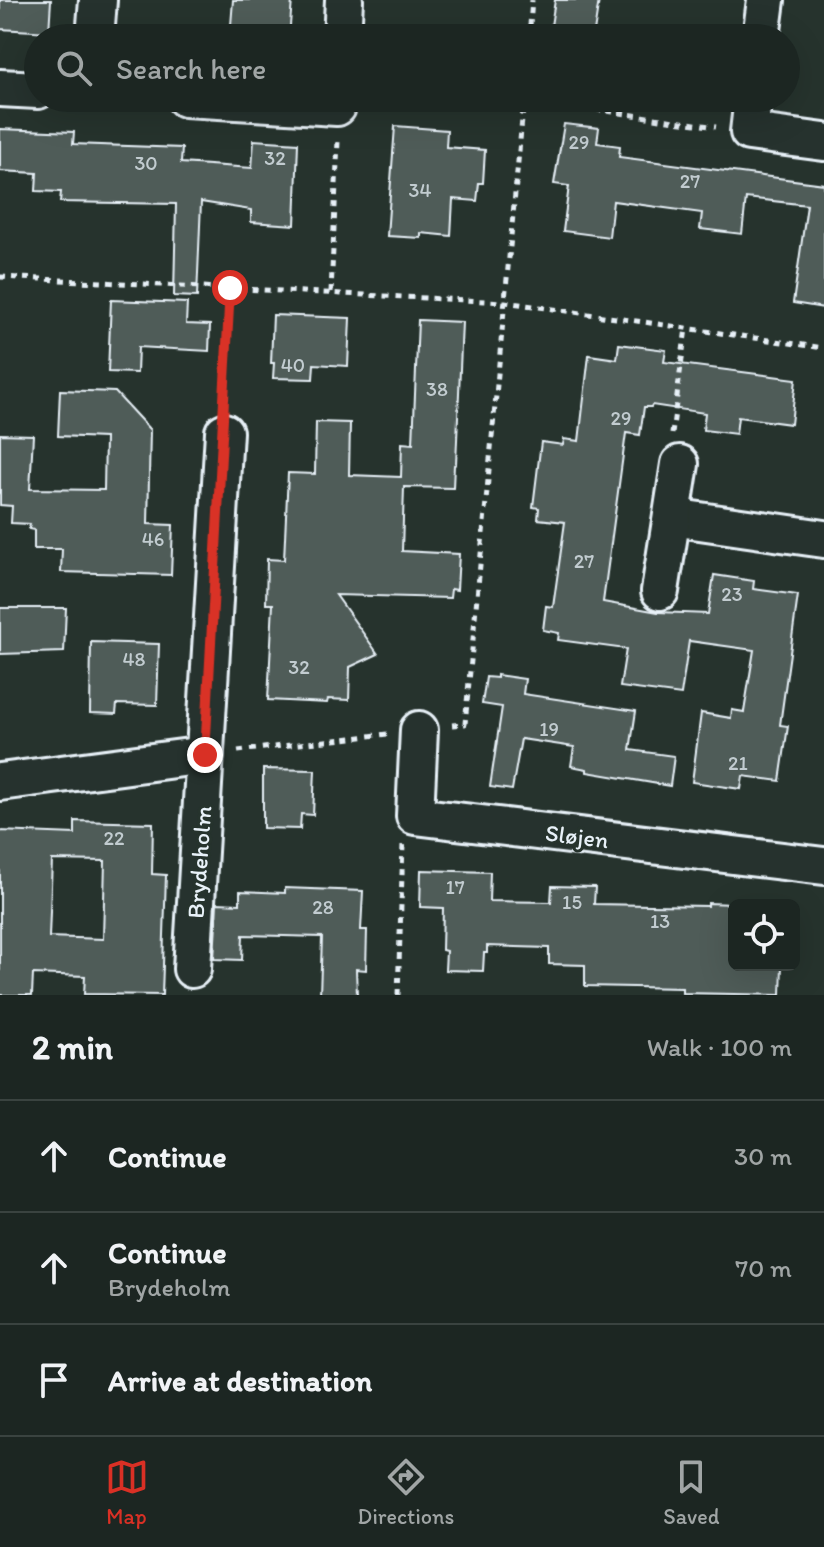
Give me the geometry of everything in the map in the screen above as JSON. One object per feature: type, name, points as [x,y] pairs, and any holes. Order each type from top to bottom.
[{"type":"street","points":[[96,24],[98,0]]},
{"type":"street","points":[[343,24],[344,0]]},
{"type":"street","points":[[763,24],[766,0]]},
{"type":"street","points":[[0,88],[24,89]]},
{"type":"street","points":[[751,115],[824,142]]},
{"type":"street","name":"Brydeholm","points":[[192,969],[224,432]]},
{"type":"street","points":[[660,591],[680,464]]},
{"type":"street","points":[[672,517],[824,539]]},
{"type":"street","points":[[415,816],[419,730]]},
{"type":"street","points":[[0,782],[205,755]]},
{"type":"street","name":"Sløjen","points":[[415,816],[824,866]]},
{"type":"path","points":[[530,24],[532,0]]},
{"type":"path","points":[[331,292],[339,163],[338,112]]},
{"type":"path","points":[[205,755],[465,724],[523,112]]},
{"type":"path","points":[[708,112],[751,115]]},
{"type":"path","points":[[0,277],[505,302],[824,348]]},
{"type":"path","points":[[224,432],[230,288]]},
{"type":"path","points":[[680,464],[669,454],[686,328]]},
{"type":"path","points":[[398,995],[403,827],[415,816]]},
{"type":"building","points":[[0,0],[51,0],[50,24],[24,24],[24,30],[0,29]]},
{"type":"building","points":[[233,0],[292,0],[290,24],[231,24]]},
{"type":"building","points":[[555,0],[599,0],[595,24],[551,24]]},
{"type":"building","points":[[564,124],[599,128],[597,143],[620,146],[619,157],[824,184],[824,308],[793,303],[807,205],[746,198],[742,234],[700,229],[702,213],[613,201],[609,237],[563,231],[569,186],[554,184]]},
{"type":"building","points":[[395,126],[447,130],[446,147],[485,150],[483,183],[479,183],[477,201],[453,199],[451,236],[421,233],[421,238],[387,236]]},
{"type":"building","points":[[0,129],[74,132],[73,144],[182,148],[181,163],[252,168],[254,140],[298,143],[295,225],[251,222],[251,210],[201,202],[197,297],[174,296],[176,204],[60,202],[61,192],[36,191],[37,173],[0,171]]},
{"type":"building","points":[[111,300],[187,303],[186,324],[210,325],[209,351],[138,347],[137,373],[108,372]]},
{"type":"building","points":[[273,315],[350,318],[348,366],[314,364],[313,379],[273,378]]},
{"type":"building","points":[[418,320],[462,322],[456,464],[453,488],[404,487],[402,551],[459,554],[457,590],[451,589],[450,598],[336,595],[378,654],[350,667],[349,700],[328,699],[327,703],[268,700],[273,604],[266,604],[267,559],[284,560],[288,473],[315,474],[316,422],[350,423],[349,475],[401,477],[402,443],[413,444]]},
{"type":"building","points":[[619,344],[666,350],[664,362],[796,379],[791,424],[738,417],[736,434],[703,430],[705,413],[652,405],[644,407],[640,435],[626,433],[603,602],[658,612],[708,614],[714,575],[754,581],[753,589],[798,595],[780,725],[788,726],[780,781],[743,776],[741,789],[692,782],[701,713],[731,718],[732,710],[744,712],[754,650],[689,641],[681,695],[620,687],[626,649],[558,640],[559,633],[543,630],[546,606],[553,607],[565,522],[538,519],[539,508],[533,507],[541,442],[563,445],[564,439],[579,441],[589,355],[617,359]]},
{"type":"building","points":[[60,390],[115,392],[150,430],[148,524],[173,525],[171,575],[61,572],[62,549],[34,549],[34,530],[29,529],[30,524],[11,523],[12,506],[0,505],[0,434],[33,435],[30,489],[104,490],[105,438],[58,436]]},
{"type":"building","points":[[0,608],[66,608],[64,652],[0,654]]},
{"type":"building","points":[[91,642],[159,644],[157,705],[117,704],[116,714],[90,713]]},
{"type":"building","points":[[497,675],[525,679],[523,694],[636,711],[630,750],[674,756],[670,786],[587,772],[587,769],[571,766],[574,747],[521,739],[512,790],[490,787],[502,707],[482,704],[486,677],[497,678]]},
{"type":"building","points":[[263,769],[315,770],[313,815],[301,814],[300,829],[263,828]]},
{"type":"building","points":[[75,821],[153,823],[152,874],[166,875],[162,995],[84,994],[85,976],[33,974],[32,995],[0,995],[0,831],[75,834]],"holes":[[[52,860],[105,861],[103,939],[49,937]]]},
{"type":"building","points":[[421,870],[490,872],[489,901],[551,902],[552,886],[595,887],[594,904],[728,904],[728,971],[782,971],[781,995],[682,993],[682,988],[585,986],[585,965],[549,964],[549,948],[487,946],[483,971],[445,970],[443,908],[420,907]]},
{"type":"building","points":[[285,888],[363,891],[361,930],[367,930],[366,970],[356,969],[357,995],[320,995],[322,937],[243,935],[242,960],[214,959],[217,903],[240,904],[240,891],[285,893]]},
{"type":"route","points":[[205,755],[230,288]]}]
